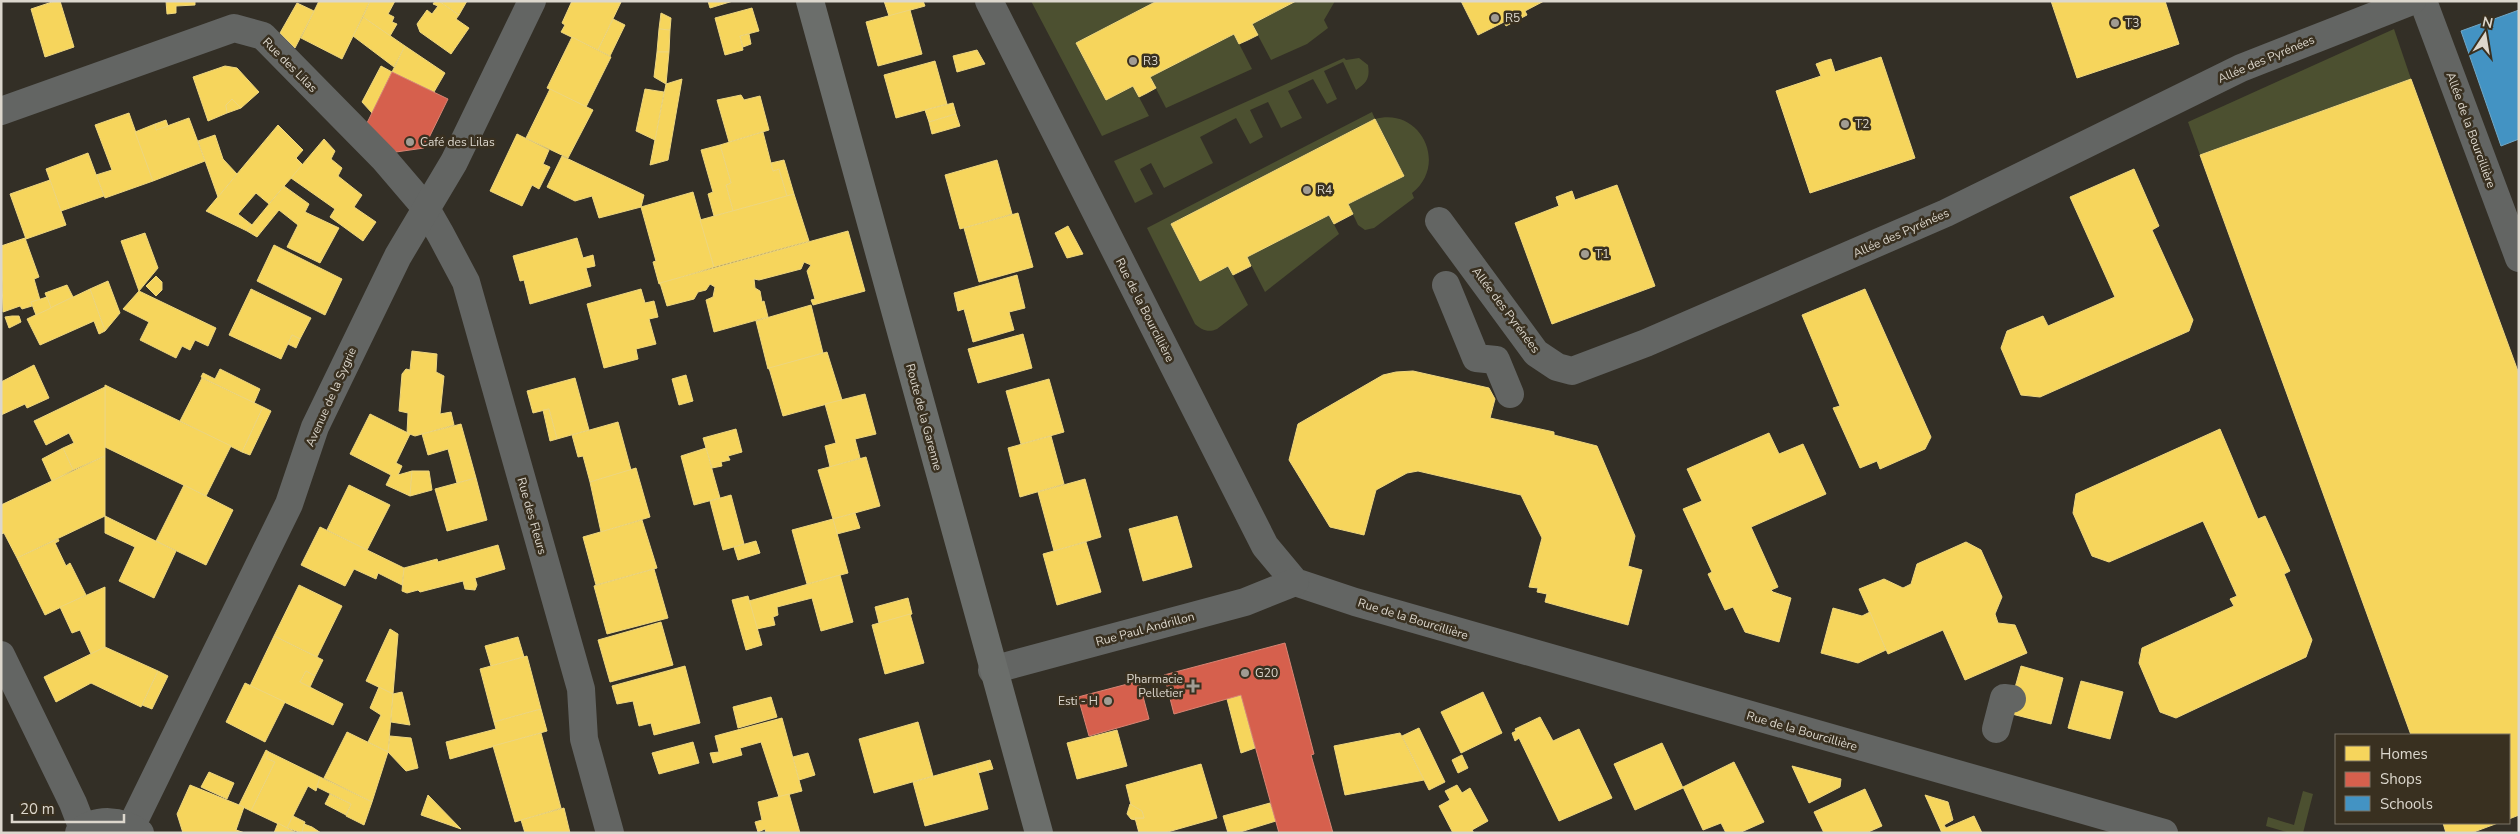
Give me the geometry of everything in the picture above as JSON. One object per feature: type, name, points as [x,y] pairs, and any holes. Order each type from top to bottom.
[{"type":"main road","name":"Route de la Garenne","points":[[810,1],[992,670],[1039,833]]},
{"type":"street","name":"Avenue de la Sygrie","points":[[136,830],[289,504],[315,427],[398,256],[454,162],[532,1]]},
{"type":"street","name":"Rue de la Bourcillière","points":[[989,1],[1265,546],[1295,582],[1450,630],[2150,831]]},
{"type":"street","name":"Allée des Pyrénées","points":[[1439,220],[1536,353],[1557,367],[1572,371],[1646,343],[1929,221],[2241,68],[2412,1]]},
{"type":"street","name":"Allée de la Bourcillière","points":[[2423,1],[2519,258]]},
{"type":"street","name":"Rue des Lilas","points":[[1,112],[234,28],[263,36],[384,159],[426,208]]},
{"type":"street","name":"Rue des Fleurs","points":[[426,208],[466,282],[581,689],[584,739],[610,833]]},
{"type":"street","points":[[1446,285],[1476,358],[1496,360],[1510,394]]},
{"type":"street","name":"Rue Paul Andrillon","points":[[992,670],[1245,602],[1295,582]]},
{"type":"street","points":[[1,655],[73,803],[81,831],[107,821],[136,830]]},
{"type":"street","points":[[1996,729],[2004,698],[2012,699]]},
{"type":"green space","points":[[1031,1],[1157,1],[1076,44],[1106,100],[1133,86],[1149,116],[1102,136]]},
{"type":"green space","points":[[1296,1],[1335,1],[1324,20],[1328,28],[1307,44],[1271,60],[1252,24]]},
{"type":"green space","points":[[2394,29],[2411,79],[2200,155],[2188,122]]},
{"type":"green space","points":[[1234,34],[1252,69],[1166,108],[1150,77]]},
{"type":"green space","points":[[1344,58],[1346,60],[1359,58],[1368,65],[1368,77],[1356,90],[1343,62],[1324,71],[1337,99],[1327,104],[1313,79],[1288,91],[1302,118],[1281,128],[1268,102],[1250,110],[1263,137],[1250,144],[1236,118],[1200,137],[1213,163],[1164,188],[1151,163],[1140,169],[1153,194],[1135,203],[1114,161]]},
{"type":"green space","points":[[1372,112],[1375,119],[1171,224],[1200,281],[1228,266],[1248,305],[1217,329],[1205,330],[1195,324],[1147,228]]},
{"type":"green space","points":[[1391,117],[1405,121],[1416,129],[1424,140],[1428,153],[1428,167],[1423,181],[1412,193],[1414,198],[1374,228],[1365,230],[1358,225],[1348,204],[1404,175],[1375,119]]},
{"type":"green space","points":[[1329,215],[1339,234],[1265,292],[1247,257]]},
{"type":"green space","points":[[2303,791],[2313,794],[2303,833],[2290,833],[2266,826],[2268,817],[2294,825]]},
{"type":"building: Homes","points":[[60,1],[74,47],[45,57],[31,9]]},
{"type":"building: Homes","points":[[166,1],[195,1],[195,5],[176,6],[176,13],[167,14]]},
{"type":"building: Homes","points":[[319,1],[370,1],[342,59],[301,38]]},
{"type":"building: Homes","points":[[370,1],[395,1],[388,14],[394,17],[392,22],[397,24],[390,36],[363,17]]},
{"type":"building: Homes","points":[[435,1],[439,1],[459,15],[456,19],[469,28],[451,54],[420,32],[417,24],[427,10],[432,14],[438,6],[433,4]]},
{"type":"building: Homes","points":[[439,1],[467,1],[459,15]]},
{"type":"building: Homes","points":[[572,1],[621,2],[598,50],[561,32],[565,25],[562,23]]},
{"type":"building: Homes","points":[[708,1],[733,1],[710,8]]},
{"type":"building: Homes","points":[[884,1],[923,1],[925,6],[889,16]]},
{"type":"building: Homes","name":"R3","points":[[1157,1],[1296,1],[1252,24],[1258,35],[1239,44],[1234,34],[1150,77],[1156,88],[1147,93],[1139,97],[1133,86],[1106,100],[1076,43]]},
{"type":"building: Homes","name":"R5","points":[[1461,1],[1544,1],[1525,11],[1527,15],[1506,26],[1504,22],[1478,35]]},
{"type":"building: Homes","name":"T3","points":[[2051,1],[2165,1],[2179,44],[2077,78]]},
{"type":"building: Homes","points":[[297,3],[314,11],[295,48],[280,33]]},
{"type":"building: Homes","points":[[752,8],[759,31],[740,36],[743,50],[725,55],[715,18]]},
{"type":"building: Homes","points":[[910,10],[922,54],[878,66],[866,22]]},
{"type":"building: Homes","points":[[661,13],[671,18],[670,30],[659,29]]},
{"type":"building: Homes","points":[[363,17],[405,46],[394,67],[353,36]]},
{"type":"building: Homes","points":[[613,19],[625,25],[610,56],[598,50]]},
{"type":"building: Homes","points":[[659,29],[670,30],[669,52],[657,52]]},
{"type":"building: Homes","points":[[749,34],[751,44],[743,47],[740,36]]},
{"type":"building: Homes","points":[[572,37],[611,57],[586,107],[547,88]]},
{"type":"building: Homes","points":[[405,46],[445,73],[434,92],[392,72]]},
{"type":"building: Homes","points":[[977,50],[985,64],[957,72],[953,56]]},
{"type":"building: Homes","points":[[657,52],[669,52],[666,84],[654,77]]},
{"type":"building: Homes","name":"T2","points":[[1881,57],[1915,158],[1810,193],[1776,91],[1821,76],[1816,64],[1824,61],[1831,59],[1835,72]]},
{"type":"building: Homes","points":[[935,61],[947,104],[896,118],[884,75]]},
{"type":"building: Homes","points":[[225,66],[237,68],[259,92],[241,108],[232,99],[226,105],[227,113],[208,121],[193,77]]},
{"type":"building: Homes","points":[[381,66],[392,72],[372,113],[362,102]]},
{"type":"building: Homes","points":[[682,79],[668,160],[650,165],[666,84]]},
{"type":"building: Homes","points":[[2411,79],[2519,374],[2519,815],[2510,819],[2510,734],[2411,734],[2200,155]]},
{"type":"building: Homes","points":[[550,89],[593,110],[568,158],[526,138]]},
{"type":"building: Homes","points":[[645,89],[664,92],[655,140],[636,131]]},
{"type":"building: Homes","points":[[741,95],[744,100],[760,96],[769,130],[729,142],[717,100]]},
{"type":"building: Homes","points":[[232,99],[241,108],[227,113],[226,105]]},
{"type":"building: Homes","points":[[953,103],[956,114],[929,122],[925,110]]},
{"type":"building: Homes","points":[[129,113],[153,181],[105,198],[96,175],[112,170],[95,125]]},
{"type":"building: Homes","points":[[956,114],[960,126],[932,134],[929,122]]},
{"type":"building: Homes","points":[[189,118],[205,161],[153,181],[135,132],[155,124],[156,130]]},
{"type":"building: Homes","name":"R4","points":[[1375,119],[1404,176],[1348,204],[1353,214],[1334,224],[1329,215],[1247,257],[1251,266],[1233,275],[1228,266],[1200,281],[1171,224]]},
{"type":"building: Homes","points":[[166,120],[168,126],[156,130],[155,124]]},
{"type":"building: Homes","points":[[278,125],[303,150],[296,158],[303,165],[269,204],[256,193],[238,214],[252,225],[247,231],[206,211]]},
{"type":"building: Homes","points":[[763,132],[773,171],[779,169],[787,196],[733,211],[726,185],[731,183],[720,145]]},
{"type":"building: Homes","points":[[517,134],[549,150],[543,164],[550,167],[539,189],[532,185],[522,206],[490,191]]},
{"type":"building: Homes","points":[[215,135],[223,159],[237,174],[218,197],[198,141]]},
{"type":"building: Homes","points":[[324,139],[335,151],[331,159],[342,168],[338,176],[362,195],[354,207],[376,222],[363,241],[330,217],[335,209],[291,178]]},
{"type":"building: Homes","points":[[720,145],[731,183],[726,185],[733,211],[714,216],[708,194],[713,192],[701,150]]},
{"type":"building: Homes","points":[[88,153],[104,196],[61,211],[46,169]]},
{"type":"building: Homes","points":[[562,156],[644,195],[641,207],[599,218],[592,196],[575,201],[547,187]]},
{"type":"building: Homes","points":[[784,160],[794,194],[787,196],[779,169],[773,171],[771,163]]},
{"type":"building: Homes","points":[[997,160],[1012,214],[960,229],[945,175]]},
{"type":"building: Homes","points":[[2134,169],[2159,226],[2152,230],[2193,320],[2189,331],[2040,397],[2021,395],[2001,348],[2007,331],[2043,316],[2048,326],[2115,297],[2070,197]]},
{"type":"building: Homes","points":[[50,180],[66,225],[26,239],[10,194]]},
{"type":"building: Homes","name":"T1","points":[[1617,185],[1655,286],[1552,324],[1515,223],[1559,206],[1556,197],[1572,191],[1575,200]]},
{"type":"building: Homes","points":[[284,186],[309,204],[305,212],[339,228],[320,263],[287,247],[298,225],[279,210],[257,237],[247,231]]},
{"type":"building: Homes","points":[[693,192],[714,267],[659,284],[653,262],[656,261],[641,207]]},
{"type":"building: Homes","points":[[794,194],[809,241],[714,267],[700,220]]},
{"type":"building: Homes","points":[[1018,213],[1033,267],[979,282],[964,228]]},
{"type":"building: Homes","points":[[1068,226],[1083,254],[1067,258],[1055,233]]},
{"type":"building: Homes","points":[[848,231],[865,291],[813,305],[811,300],[815,299],[807,271],[811,265],[804,262],[801,269],[759,280],[754,279],[755,288],[760,291],[768,317],[714,332],[706,300],[713,297],[715,287],[710,284],[706,290],[698,292],[694,299],[667,306],[660,283]]},
{"type":"building: Homes","points":[[145,233],[158,268],[139,291],[121,241]]},
{"type":"building: Homes","points":[[25,238],[39,277],[34,279],[40,300],[31,302],[32,306],[22,309],[20,306],[3,312],[1,246]]},
{"type":"building: Homes","points":[[577,238],[583,258],[593,255],[595,266],[586,268],[591,286],[530,304],[524,280],[520,281],[513,256]]},
{"type":"building: Homes","points":[[274,245],[342,279],[325,315],[257,281]]},
{"type":"building: Homes","points":[[1017,275],[1025,308],[1009,312],[1014,330],[973,342],[964,309],[958,311],[954,293]]},
{"type":"building: Homes","points":[[156,276],[162,282],[162,290],[156,296],[146,286]]},
{"type":"building: Homes","points":[[108,281],[120,313],[105,331],[90,289]]},
{"type":"building: Homes","points":[[67,285],[73,297],[51,308],[45,293]]},
{"type":"building: Homes","points":[[90,289],[105,331],[99,334],[94,321],[40,345],[27,319]]},
{"type":"building: Homes","points":[[251,289],[311,318],[300,339],[292,335],[281,359],[229,335]]},
{"type":"building: Homes","points":[[641,289],[645,303],[654,301],[658,317],[649,319],[656,344],[636,349],[638,359],[604,368],[587,304]]},
{"type":"building: Homes","points":[[1865,289],[1931,437],[1925,449],[1880,469],[1877,461],[1860,468],[1833,408],[1840,406],[1802,315]]},
{"type":"building: Homes","points":[[139,291],[216,328],[208,346],[195,340],[190,350],[182,346],[176,358],[140,340],[149,322],[123,309]]},
{"type":"building: Homes","points":[[47,297],[51,308],[36,315],[31,302]]},
{"type":"building: Homes","points":[[811,305],[823,353],[768,369],[756,321]]},
{"type":"building: Homes","points":[[19,316],[21,322],[9,328],[5,317]]},
{"type":"building: Homes","points":[[1023,334],[1032,368],[978,383],[968,349]]},
{"type":"building: Homes","points":[[292,335],[300,339],[296,348],[288,344]]},
{"type":"building: Homes","points":[[412,351],[437,354],[436,372],[444,376],[440,414],[451,412],[454,425],[415,436],[407,433],[408,413],[399,411],[402,374],[406,369],[410,370]]},
{"type":"building: Homes","points":[[827,352],[842,400],[783,416],[769,368]]},
{"type":"building: Homes","points":[[34,365],[49,398],[27,408],[25,404],[1,415],[1,382]]},
{"type":"building: Homes","points":[[220,369],[260,389],[254,403],[201,377],[203,373],[215,379]]},
{"type":"building: Homes","points":[[1413,371],[1489,388],[1495,399],[1490,418],[1554,432],[1554,435],[1597,446],[1635,536],[1628,566],[1642,570],[1628,625],[1545,602],[1547,594],[1537,592],[1538,588],[1529,587],[1542,538],[1521,495],[1418,471],[1407,473],[1376,490],[1364,535],[1330,527],[1289,460],[1298,424],[1383,375]]},
{"type":"building: Homes","points":[[686,375],[693,401],[679,405],[672,379]]},
{"type":"building: Homes","points":[[202,378],[263,407],[242,452],[180,421]]},
{"type":"building: Homes","points":[[575,378],[589,430],[557,439],[549,409],[533,413],[527,391]]},
{"type":"building: Homes","points":[[1049,379],[1064,432],[1021,444],[1006,391]]},
{"type":"building: Homes","points":[[105,385],[231,446],[206,496],[105,447]]},
{"type":"building: Homes","points":[[105,387],[105,456],[73,470],[63,448],[74,443],[69,433],[46,445],[34,421]]},
{"type":"building: Homes","points":[[865,394],[876,434],[855,439],[860,458],[830,467],[825,446],[836,443],[825,404]]},
{"type":"building: Homes","points":[[263,407],[271,411],[250,455],[242,452]]},
{"type":"building: Homes","points":[[549,409],[557,439],[550,441],[543,410]]},
{"type":"building: Homes","points":[[370,414],[410,434],[396,463],[402,466],[398,475],[412,471],[410,496],[386,485],[391,475],[350,454]]},
{"type":"building: Homes","points":[[618,422],[631,470],[590,482],[583,456],[578,457],[572,435]]},
{"type":"building: Homes","points":[[461,424],[476,478],[457,483],[448,449],[428,455],[422,434]]},
{"type":"building: Homes","points":[[736,429],[742,452],[728,456],[730,460],[721,462],[722,466],[712,468],[703,438]]},
{"type":"building: Homes","points":[[2220,429],[2258,519],[2265,516],[2290,571],[2284,574],[2312,640],[2306,657],[2176,718],[2160,712],[2139,663],[2142,648],[2234,606],[2230,599],[2237,596],[2203,521],[2109,562],[2092,556],[2073,513],[2076,494]]},
{"type":"building: Homes","points":[[1769,433],[1779,454],[1803,444],[1826,494],[1751,527],[1778,587],[1771,590],[1791,598],[1779,642],[1745,632],[1733,607],[1725,610],[1708,574],[1712,572],[1683,509],[1702,501],[1687,469]]},
{"type":"building: Homes","points":[[1051,436],[1064,484],[1020,497],[1008,448]]},
{"type":"building: Homes","points":[[63,448],[73,470],[52,481],[42,459]]},
{"type":"building: Homes","points":[[706,448],[720,498],[694,505],[681,456]]},
{"type":"building: Homes","points":[[105,456],[105,516],[17,558],[4,533],[1,534],[1,505]]},
{"type":"building: Homes","points":[[866,457],[880,506],[833,519],[818,470]]},
{"type":"building: Homes","points":[[636,468],[650,517],[601,532],[590,482]]},
{"type":"building: Homes","points":[[412,471],[429,471],[432,490],[410,496]]},
{"type":"building: Homes","points":[[476,478],[487,520],[447,531],[435,489]]},
{"type":"building: Homes","points":[[1085,479],[1101,537],[1054,551],[1038,492]]},
{"type":"building: Homes","points":[[184,485],[233,510],[206,565],[156,541]]},
{"type":"building: Homes","points":[[349,485],[390,505],[367,550],[327,530]]},
{"type":"building: Homes","points":[[731,495],[744,544],[723,550],[710,501]]},
{"type":"building: Homes","points":[[855,513],[860,528],[837,534],[833,519]]},
{"type":"building: Homes","points":[[105,516],[176,551],[154,598],[119,581],[135,547],[105,533]]},
{"type":"building: Homes","points":[[1177,516],[1192,567],[1143,581],[1129,529]]},
{"type":"building: Homes","points":[[833,519],[848,573],[807,584],[792,530]]},
{"type":"building: Homes","points":[[642,520],[657,568],[596,585],[583,537]]},
{"type":"building: Homes","points":[[320,527],[404,568],[402,585],[378,573],[376,579],[354,569],[345,586],[301,565]]},
{"type":"building: Homes","points":[[58,539],[59,541],[55,543],[66,566],[70,563],[86,595],[45,615],[17,558]]},
{"type":"building: Homes","points":[[756,541],[760,553],[738,560],[734,547]]},
{"type":"building: Homes","points":[[1086,542],[1101,592],[1057,605],[1043,554]]},
{"type":"building: Homes","points":[[1966,542],[1981,550],[2002,597],[1995,614],[1998,623],[2015,625],[2027,653],[1965,680],[1943,630],[1888,654],[1859,589],[1884,579],[1903,588],[1911,584],[1917,564]]},
{"type":"building: Homes","points":[[498,545],[505,569],[475,578],[477,585],[475,590],[465,589],[463,581],[420,592],[418,590],[407,593],[402,591],[404,568],[437,559],[438,562]]},
{"type":"building: Homes","points":[[654,569],[668,618],[607,634],[594,586]]},
{"type":"building: Homes","points":[[840,575],[853,622],[821,631],[812,598],[777,607],[778,615],[773,617],[775,625],[757,629],[749,601]]},
{"type":"building: Homes","points":[[299,585],[342,606],[317,657],[274,636]]},
{"type":"building: Homes","points":[[105,587],[105,647],[91,654],[80,630],[72,633],[60,607]]},
{"type":"building: Homes","points":[[748,596],[762,645],[746,650],[732,600]]},
{"type":"building: Homes","points":[[908,598],[912,614],[879,623],[875,607]]},
{"type":"building: Homes","points":[[1833,608],[1862,616],[1870,612],[1886,650],[1858,663],[1821,653]]},
{"type":"building: Homes","points":[[910,614],[924,663],[885,674],[872,625]]},
{"type":"building: Homes","points":[[661,622],[673,665],[610,682],[598,640]]},
{"type":"building: Homes","points":[[390,629],[398,634],[393,694],[366,681]]},
{"type":"building: Homes","points":[[274,636],[323,660],[315,676],[306,671],[300,682],[343,704],[333,725],[250,686]]},
{"type":"building: Homes","points":[[518,637],[524,657],[491,666],[485,646]]},
{"type":"building: Homes","points":[[105,647],[158,671],[141,707],[91,683],[56,702],[44,677]]},
{"type":"building: Homes","points":[[527,656],[541,709],[494,722],[480,669]]},
{"type":"building: Homes","points":[[685,666],[700,723],[654,735],[651,723],[639,726],[633,701],[617,704],[612,686]]},
{"type":"building: Homes","points":[[2021,666],[2063,678],[2051,724],[2008,713]]},
{"type":"building: Homes","points":[[158,671],[168,676],[152,709],[142,705]]},
{"type":"building: Homes","points":[[306,671],[315,676],[310,687],[300,682]]},
{"type":"building: Homes","points":[[2081,681],[2123,692],[2110,739],[2068,728]]},
{"type":"building: Homes","points":[[245,683],[285,702],[265,742],[226,722]]},
{"type":"building: Homes","points":[[379,687],[393,694],[388,752],[368,742],[381,715],[370,708]]},
{"type":"building: Homes","points":[[402,692],[410,725],[391,722],[393,694]]},
{"type":"building: Homes","points":[[1483,692],[1502,733],[1461,753],[1441,712]]},
{"type":"building: Homes","points":[[1241,695],[1255,748],[1241,753],[1227,699]]},
{"type":"building: Homes","points":[[771,697],[777,717],[738,728],[733,707]]},
{"type":"building: Homes","points":[[541,709],[547,731],[450,759],[446,742],[496,729],[494,722]]},
{"type":"building: Homes","points":[[1540,717],[1553,741],[1579,729],[1612,798],[1559,821],[1519,738],[1515,741],[1512,733],[1516,731],[1515,729]]},
{"type":"building: Homes","points":[[782,718],[802,791],[779,797],[761,742],[740,748],[742,755],[713,763],[710,753],[719,752],[715,736]]},
{"type":"building: Homes","points":[[918,722],[933,776],[874,793],[859,739]]},
{"type":"building: Homes","points":[[1419,728],[1445,782],[1429,790],[1402,736]]},
{"type":"building: Homes","points":[[1117,730],[1127,766],[1077,779],[1067,743]]},
{"type":"building: Homes","points":[[347,732],[388,752],[372,802],[324,778]]},
{"type":"building: Homes","points":[[541,733],[561,808],[515,822],[493,746]]},
{"type":"building: Homes","points":[[1400,733],[1424,780],[1345,795],[1334,746]]},
{"type":"building: Homes","points":[[390,736],[411,738],[418,768],[406,771],[388,752]]},
{"type":"building: Homes","points":[[693,742],[699,763],[659,774],[652,753]]},
{"type":"building: Homes","points":[[1662,743],[1683,788],[1635,810],[1614,764]]},
{"type":"building: Homes","points":[[266,750],[269,752],[266,758],[275,762],[251,811],[239,805]]},
{"type":"building: Homes","points":[[269,752],[320,777],[316,791],[308,786],[287,828],[251,811],[275,762],[266,758]]},
{"type":"building: Homes","points":[[808,753],[815,775],[799,780],[793,757]]},
{"type":"building: Homes","points":[[1462,755],[1468,768],[1458,773],[1452,760]]},
{"type":"building: Homes","points":[[990,760],[993,769],[978,773],[976,764]]},
{"type":"building: Homes","points":[[1734,762],[1764,822],[1739,833],[1726,833],[1721,823],[1703,830],[1683,787]]},
{"type":"building: Homes","points":[[976,764],[988,809],[925,826],[913,782]]},
{"type":"building: Homes","points":[[1201,764],[1217,818],[1164,833],[1139,833],[1135,818],[1144,818],[1142,811],[1131,805],[1126,785]]},
{"type":"building: Homes","points":[[1792,766],[1841,779],[1840,787],[1809,803]]},
{"type":"building: Homes","points":[[209,772],[234,783],[227,799],[201,787]]},
{"type":"building: Homes","points":[[320,777],[372,802],[364,825],[346,816],[351,804],[317,787]]},
{"type":"building: Homes","points":[[190,785],[244,807],[236,830],[245,833],[183,833],[177,814]]},
{"type":"building: Homes","points":[[1457,785],[1462,793],[1470,788],[1488,821],[1472,830],[1474,833],[1453,833],[1439,806],[1450,800],[1445,791]]},
{"type":"building: Homes","points":[[1865,789],[1882,826],[1866,833],[1824,833],[1814,812]]},
{"type":"building: Homes","points":[[330,794],[351,804],[346,815],[325,804]]},
{"type":"building: Homes","points":[[789,794],[800,833],[766,833],[765,829],[758,832],[755,822],[762,820],[758,802]]},
{"type":"building: Homes","points":[[428,795],[461,829],[421,815]]},
{"type":"building: Homes","points":[[1925,795],[1948,802],[1953,820],[1944,825],[1946,828],[1974,816],[1982,833],[1942,833]]},
{"type":"building: Homes","points":[[1270,803],[1276,821],[1237,833],[1228,833],[1223,816]]},
{"type":"building: Homes","points":[[1130,804],[1142,811],[1144,818],[1131,819],[1127,814]]},
{"type":"building: Homes","points":[[564,808],[570,833],[525,833],[521,820]]},
{"type":"building: Homes","points":[[293,816],[305,822],[302,833],[287,828]]},
{"type":"building: Homes","points":[[278,823],[287,828],[297,833],[274,833]]},
{"type":"building: Homes","points":[[304,824],[312,827],[321,833],[302,833]]},
{"type":"building: Homes","points":[[2443,824],[2495,824],[2471,833],[2446,833]]},
{"type":"building: Shops","points":[[392,72],[448,99],[424,148],[396,152],[367,123]]},
{"type":"building: Shops","points":[[1285,643],[1314,754],[1311,755],[1333,833],[1279,833],[1241,695],[1174,714],[1164,675]]},
{"type":"building: Shops","points":[[1139,681],[1149,719],[1089,736],[1078,697]]},
{"type":"building: Schools","points":[[2519,10],[2519,139],[2501,146],[2461,31]]},
{"type":"place","name":"R5","points":[[1495,18]]},
{"type":"place","name":"T3","points":[[2115,23]]},
{"type":"place","name":"R3","points":[[1133,61]]},
{"type":"place","name":"T2","points":[[1845,124]]},
{"type":"place","name":"Café des Lilas","points":[[410,142]]},
{"type":"place","name":"R4","points":[[1307,190]]},
{"type":"place","name":"T1","points":[[1585,254]]},
{"type":"place","name":"G20","points":[[1245,673]]},
{"type":"place","name":"Pharmacie Pelletier","points":[[1193,686]]},
{"type":"place","name":"Esti - H","points":[[1108,701]]}]
